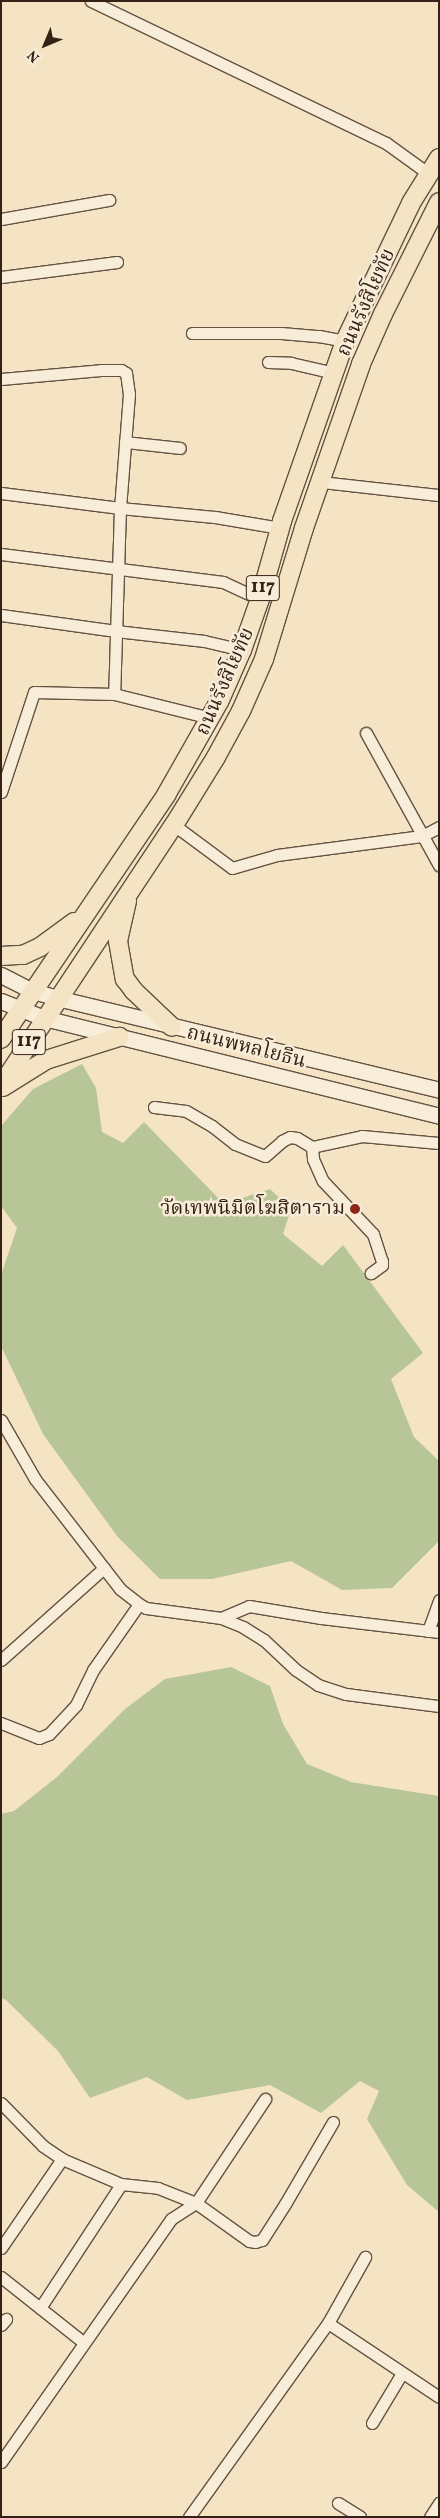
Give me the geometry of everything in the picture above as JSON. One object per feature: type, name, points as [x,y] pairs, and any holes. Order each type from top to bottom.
[{"type":"main road","name":"ถนนรังสิโยทัย","points":[[1,1039],[166,795],[210,718],[242,650],[260,599],[281,525],[345,342],[411,203],[439,158]]},
{"type":"main road","name":"ถนนรังสิโยทัย","points":[[1,1087],[57,998],[174,825],[216,758],[241,711],[264,659],[304,528],[368,348],[382,314],[439,202]]},
{"type":"main road","points":[[281,525],[304,528]]},
{"type":"main road","points":[[128,894],[118,940],[125,980],[134,991],[172,1026]]},
{"type":"main road","points":[[1,956],[23,954],[40,947],[88,910]]},
{"type":"main road","name":"ถนนพหลโยธิน","points":[[1,976],[33,991],[57,998],[439,1090]]},
{"type":"main road","name":"ถนนพหลโยธิน","points":[[1,1000],[21,1010],[44,1018],[439,1116]]},
{"type":"main road","points":[[1,1087],[46,1060],[118,1037]]},
{"type":"street","points":[[91,1],[386,143],[429,174]]},
{"type":"street","points":[[1,219],[109,200]]},
{"type":"street","points":[[1,278],[118,262]]},
{"type":"street","points":[[192,332],[281,333],[319,336],[345,342]]},
{"type":"street","points":[[268,362],[291,364],[334,373]]},
{"type":"street","points":[[1,379],[101,370],[124,371],[126,373],[129,394],[120,508],[114,694]]},
{"type":"street","points":[[125,442],[180,448]]},
{"type":"street","points":[[321,482],[439,494]]},
{"type":"street","points":[[1,493],[281,525]]},
{"type":"street","points":[[1,554],[223,582],[260,599]]},
{"type":"street","points":[[1,615],[116,632],[204,641],[242,650]]},
{"type":"street","points":[[1,792],[34,692],[114,694],[210,718]]},
{"type":"street","points":[[366,733],[439,865]]},
{"type":"street","points":[[174,825],[232,868],[277,855],[422,836],[439,827]]},
{"type":"street","points":[[154,1107],[186,1111],[212,1126],[235,1144],[264,1156],[267,1156],[282,1141],[290,1137],[297,1138],[312,1147],[362,1136],[439,1144]]},
{"type":"street","points":[[312,1147],[313,1159],[323,1181],[373,1234],[382,1261],[379,1268],[371,1274]]},
{"type":"street","points":[[1,1420],[35,1479],[120,1589],[139,1604],[146,1608],[221,1618],[243,1627],[264,1640],[296,1670],[318,1685],[346,1694],[439,1706]]},
{"type":"street","points":[[1,1660],[104,1568]]},
{"type":"street","points":[[221,1618],[249,1606],[321,1618],[434,1631],[439,1600]]},
{"type":"street","points":[[1,1723],[39,1738],[49,1734],[76,1706],[93,1670],[139,1604]]},
{"type":"street","points":[[1,2462],[83,2342],[171,2219],[196,2203],[265,2098]]},
{"type":"street","points":[[1,2104],[43,2146],[62,2159],[121,2184],[158,2188],[196,2203],[249,2241],[262,2240],[333,2122]]},
{"type":"street","points":[[1,2248],[62,2159]]},
{"type":"street","points":[[40,2308],[121,2184]]},
{"type":"street","points":[[189,2517],[328,2323],[365,2256]]},
{"type":"street","points":[[1,2277],[83,2342]]},
{"type":"street","points":[[328,2323],[439,2397]]},
{"type":"street","points":[[372,2423],[402,2373]]},
{"type":"street","points":[[338,2503],[360,2517]]},
{"type":"street","points":[[430,2517],[439,2503]]},
{"type":"green space","points":[[82,1064],[96,1088],[102,1132],[123,1143],[144,1122],[224,1204],[270,1189],[291,1209],[283,1234],[322,1266],[343,1245],[423,1353],[391,1379],[414,1437],[439,1461],[439,1541],[392,1588],[342,1590],[291,1561],[212,1579],[160,1579],[117,1536],[43,1434],[1,1346],[1,1275],[17,1228],[1,1206],[1,1126],[33,1089]]},
{"type":"green space","points":[[231,1667],[270,1686],[283,1724],[307,1764],[351,1782],[439,1796],[439,2212],[407,2185],[367,2119],[379,2091],[360,2081],[321,2113],[270,2085],[187,2100],[147,2077],[90,2098],[58,2051],[6,2000],[1,1998],[1,1814],[14,1811],[57,1777],[125,1709],[165,1679]]},
{"type":"place","name":"วัดเทพนิมิตโฆสิตาราม","points":[[355,1209]]}]
